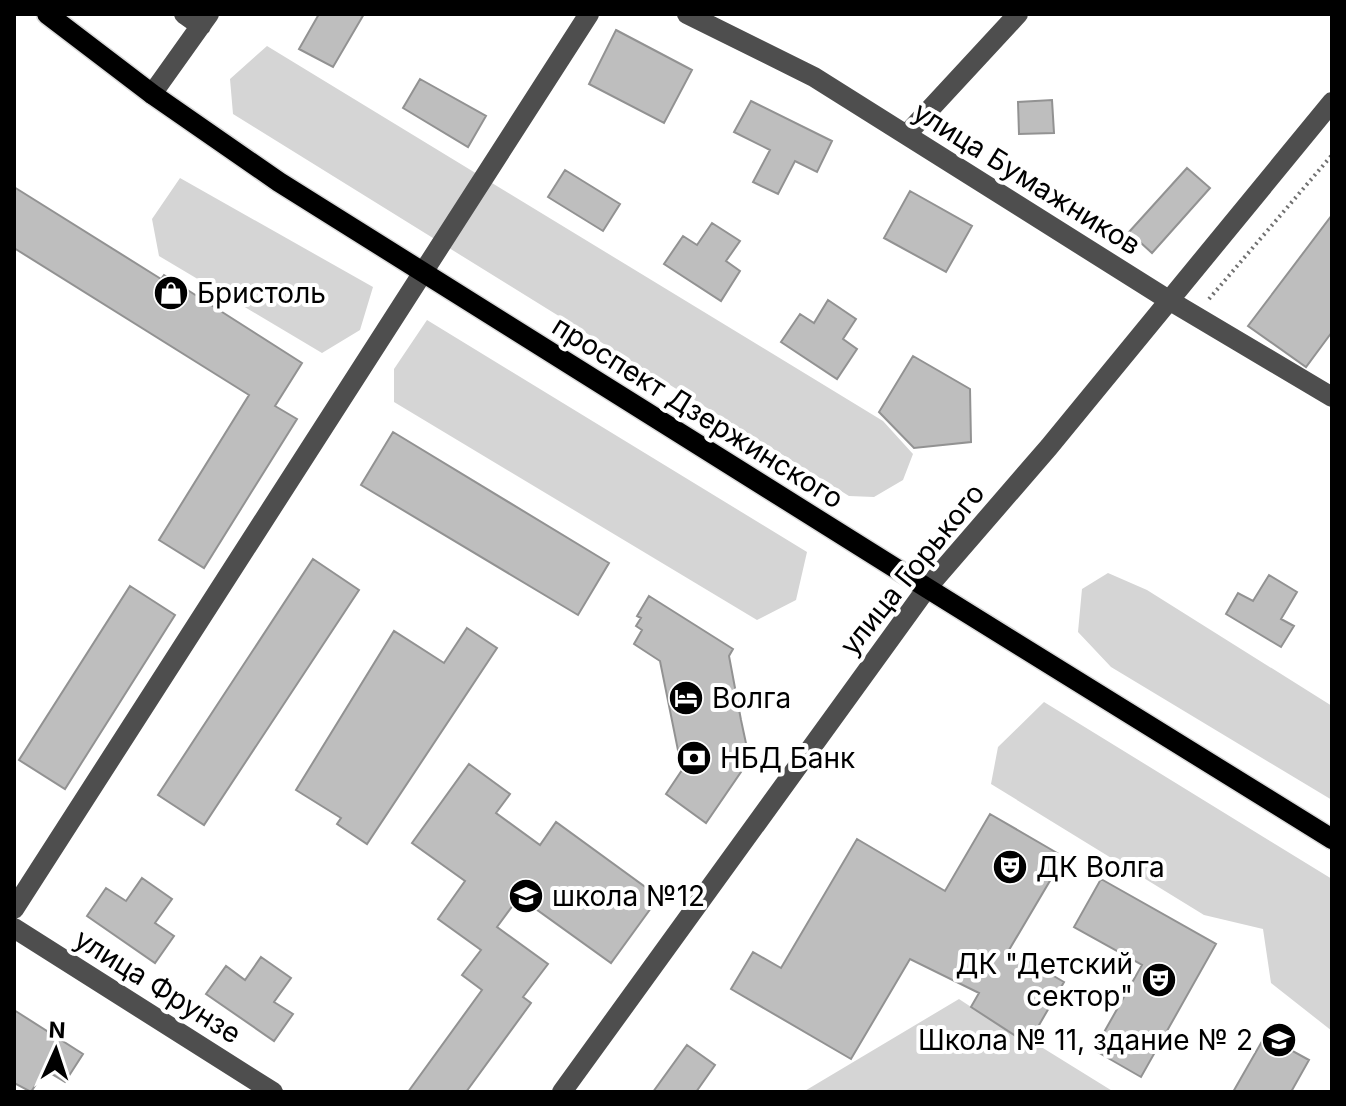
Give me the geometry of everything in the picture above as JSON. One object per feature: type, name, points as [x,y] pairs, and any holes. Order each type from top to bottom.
[{"type":"main road","name":"проспект Дзержинского","points":[[47,14],[152,94],[266,173],[1332,839]]},
{"type":"street","points":[[14,909],[589,14]]},
{"type":"street","name":"улица Бумажников","points":[[687,14],[814,77],[1167,299],[1332,397]]},
{"type":"street","points":[[906,135],[1018,14]]},
{"type":"street","points":[[152,94],[198,18]]},
{"type":"street","name":"улица Горького","points":[[562,1092],[927,588],[1049,447],[1167,299],[1332,102]]},
{"type":"street","name":"улица Фрунзе","points":[[14,928],[273,1092]]},
{"type":"path","points":[[1195,316],[1332,155]]},
{"type":"shaded area","points":[[267,46],[883,421],[913,454],[903,480],[874,497],[849,496],[233,114],[230,79]]},
{"type":"shaded area","points":[[180,178],[373,287],[360,330],[322,353],[159,256],[152,219]]},
{"type":"shaded area","points":[[427,320],[807,552],[796,600],[757,620],[394,402],[394,369]]},
{"type":"shaded area","points":[[1108,573],[1147,590],[1332,706],[1332,800],[1111,667],[1078,632],[1082,589]]},
{"type":"shaded area","points":[[1044,702],[1332,879],[1332,1031],[1271,983],[1263,929],[1204,915],[991,784],[998,747]]},
{"type":"shaded area","points":[[959,999],[1027,1044],[1030,1040],[1114,1092],[803,1092]]},
{"type":"building","points":[[319,14],[364,14],[333,67],[299,49]]},
{"type":"building","points":[[616,30],[692,70],[664,123],[589,84]]},
{"type":"building","points":[[420,79],[486,116],[468,147],[403,108]]},
{"type":"building","points":[[1052,100],[1054,133],[1019,134],[1018,102]]},
{"type":"building","points":[[751,101],[832,141],[817,172],[795,161],[778,194],[753,182],[770,150],[734,132]]},
{"type":"building","points":[[1187,168],[1210,188],[1152,253],[1129,232]]},
{"type":"building","points":[[565,170],[620,204],[603,231],[548,197]]},
{"type":"building","points":[[14,187],[161,279],[164,275],[302,363],[275,406],[297,419],[204,568],[159,540],[249,395],[14,248]]},
{"type":"building","points":[[910,191],[972,226],[946,272],[884,238]]},
{"type":"building","points":[[1332,215],[1332,332],[1306,367],[1248,326]]},
{"type":"building","points":[[712,223],[740,241],[726,261],[740,271],[721,301],[664,264],[683,236],[697,245]]},
{"type":"building","points":[[828,300],[856,319],[843,339],[857,349],[837,379],[781,342],[800,314],[814,323]]},
{"type":"building","points":[[913,356],[970,389],[971,442],[914,448],[879,412]]},
{"type":"building","points":[[393,432],[609,563],[578,615],[361,485]]},
{"type":"building","points":[[313,559],[359,590],[204,825],[158,795]]},
{"type":"building","points":[[1269,575],[1297,592],[1281,619],[1294,626],[1281,647],[1226,614],[1238,593],[1253,601]]},
{"type":"building","points":[[130,586],[175,615],[65,789],[19,760]]},
{"type":"building","points":[[649,596],[733,649],[729,656],[741,720],[747,748],[754,753],[706,823],[666,794],[682,770],[660,661],[634,644],[642,630],[636,626],[641,618],[637,616]]},
{"type":"building","points":[[467,628],[497,648],[367,844],[337,824],[341,818],[296,790],[394,631],[444,663]]},
{"type":"building","points":[[469,764],[510,794],[496,813],[540,845],[556,822],[659,897],[611,963],[519,897],[497,927],[548,964],[523,997],[531,1003],[466,1092],[408,1092],[482,990],[462,975],[481,950],[438,919],[465,881],[412,843]]},
{"type":"building","points":[[990,814],[1064,857],[1009,950],[1064,982],[1028,1044],[971,1007],[979,993],[910,959],[851,1059],[731,989],[753,952],[781,968],[857,839],[945,891]]},
{"type":"building","points":[[142,878],[172,899],[155,923],[174,936],[155,963],[87,916],[106,888],[126,901]]},
{"type":"building","points":[[1101,879],[1216,944],[1141,1077],[1094,1050],[1142,965],[1074,927]]},
{"type":"building","points":[[261,957],[291,978],[274,1002],[293,1014],[274,1041],[206,994],[226,966],[245,980]]},
{"type":"building","points":[[14,1010],[83,1054],[65,1082],[45,1070],[31,1092],[14,1083]]},
{"type":"building","points":[[1265,1036],[1309,1060],[1291,1092],[1233,1092]]},
{"type":"building","points":[[687,1045],[715,1065],[696,1092],[653,1092]]},
{"type":"place","name":"Бристоль","points":[[171,293]]},
{"type":"place","name":"Волга","points":[[686,698]]},
{"type":"place","name":"НБД Банк","points":[[694,758]]},
{"type":"place","name":"ДК Волга","points":[[1010,867]]},
{"type":"place","name":"школа №12","points":[[526,896]]},
{"type":"place","name":"ДК \"Детский сектор\"","points":[[1159,980]]},
{"type":"place","name":"Школа № 11, здание № 2","points":[[1279,1040]]}]
